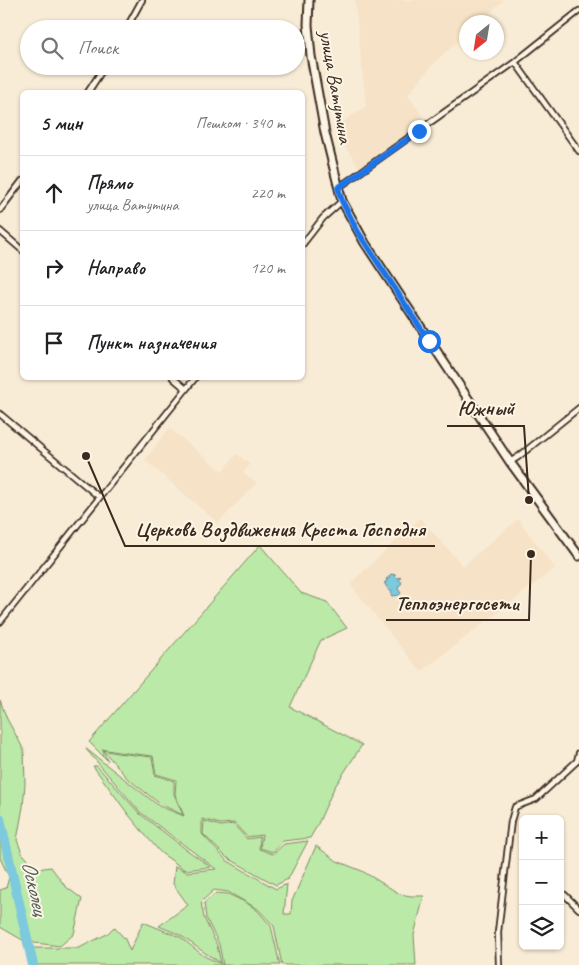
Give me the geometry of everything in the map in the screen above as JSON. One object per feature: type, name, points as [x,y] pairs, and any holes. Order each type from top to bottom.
[{"type":"main road","name":"улица Ватутина","points":[[309,0],[308,26],[311,56],[325,133],[342,201],[365,243],[510,462],[578,551]]},
{"type":"street","points":[[131,20],[142,0]]},
{"type":"street","points":[[338,188],[515,62],[579,11]]},
{"type":"street","points":[[515,62],[579,152]]},
{"type":"street","points":[[89,90],[99,75]]},
{"type":"street","points":[[0,210],[20,184]]},
{"type":"street","points":[[305,241],[323,218],[342,201]]},
{"type":"street","points":[[0,232],[20,248]]},
{"type":"street","points":[[175,380],[186,389]]},
{"type":"street","points":[[0,622],[193,380]]},
{"type":"street","points":[[510,462],[579,408]]},
{"type":"street","points":[[0,414],[99,497]]},
{"type":"street","points":[[499,965],[498,932],[511,821],[516,807],[536,799],[577,761],[579,753]]},
{"type":"street","points":[[564,895],[579,909]]},
{"type":"shaded area","points":[[355,0],[504,0],[487,15],[459,15],[459,40],[436,61],[408,95],[426,122],[360,169],[333,128],[366,106]]},
{"type":"shaded area","points":[[169,428],[222,471],[237,454],[250,464],[243,473],[257,483],[218,523],[145,460]]},
{"type":"shaded area","points":[[420,518],[463,566],[518,519],[555,568],[421,672],[350,584]]},
{"type":"green space","points":[[260,545],[301,593],[327,602],[347,628],[321,640],[290,707],[362,745],[334,788],[310,838],[283,841],[273,852],[260,848],[262,835],[247,837],[234,823],[220,824],[202,819],[202,834],[226,860],[276,889],[287,884],[284,914],[291,914],[292,901],[316,846],[337,861],[362,871],[400,894],[424,896],[414,935],[416,965],[282,965],[274,926],[258,909],[228,892],[214,890],[201,902],[204,918],[217,945],[221,963],[180,935],[159,926],[188,905],[173,884],[175,866],[187,872],[216,869],[140,812],[85,748],[159,806],[184,816],[175,794],[176,780],[156,774],[153,756],[102,749],[108,761],[89,742]]},
{"type":"green space","points":[[0,700],[7,719],[24,750],[25,784],[17,840],[22,853],[37,869],[51,867],[65,886],[82,899],[74,934],[60,946],[26,942],[0,927],[0,890],[6,888],[9,877],[0,858]]},
{"type":"green space","points":[[103,750],[152,757],[155,775],[174,781],[174,794],[183,815],[160,804],[127,778]]},
{"type":"green space","points":[[93,766],[97,766],[140,814],[211,867],[185,870],[161,853],[128,814]]},
{"type":"green space","points":[[204,821],[221,826],[233,824],[247,839],[260,837],[259,849],[273,854],[284,844],[308,841],[288,879],[276,885],[226,857],[203,834]]},
{"type":"green space","points":[[216,893],[228,894],[257,910],[271,926],[280,965],[223,965],[219,944],[206,918],[204,903]]},
{"type":"green space","points":[[143,922],[180,937],[204,956],[223,965],[31,965],[28,948],[79,948],[107,934],[114,927],[125,939],[130,951]]},
{"type":"water","points":[[391,574],[401,578],[399,579],[402,583],[398,589],[401,593],[399,595],[392,596],[392,591],[389,591],[386,583],[384,583],[388,580],[386,580],[387,578],[390,578]]},
{"type":"waterway","name":"Осколец","points":[[0,819],[33,965]]},
{"type":"place","name":"Церковь Воздвижения Креста Господня","points":[[86,456]]},
{"type":"place","name":"Южный","points":[[529,500]]},
{"type":"place","name":"Теплоэнергосети","points":[[531,554]]},
{"type":"route","points":[[419,131],[338,188],[342,201],[358,232],[429,341]]}]
